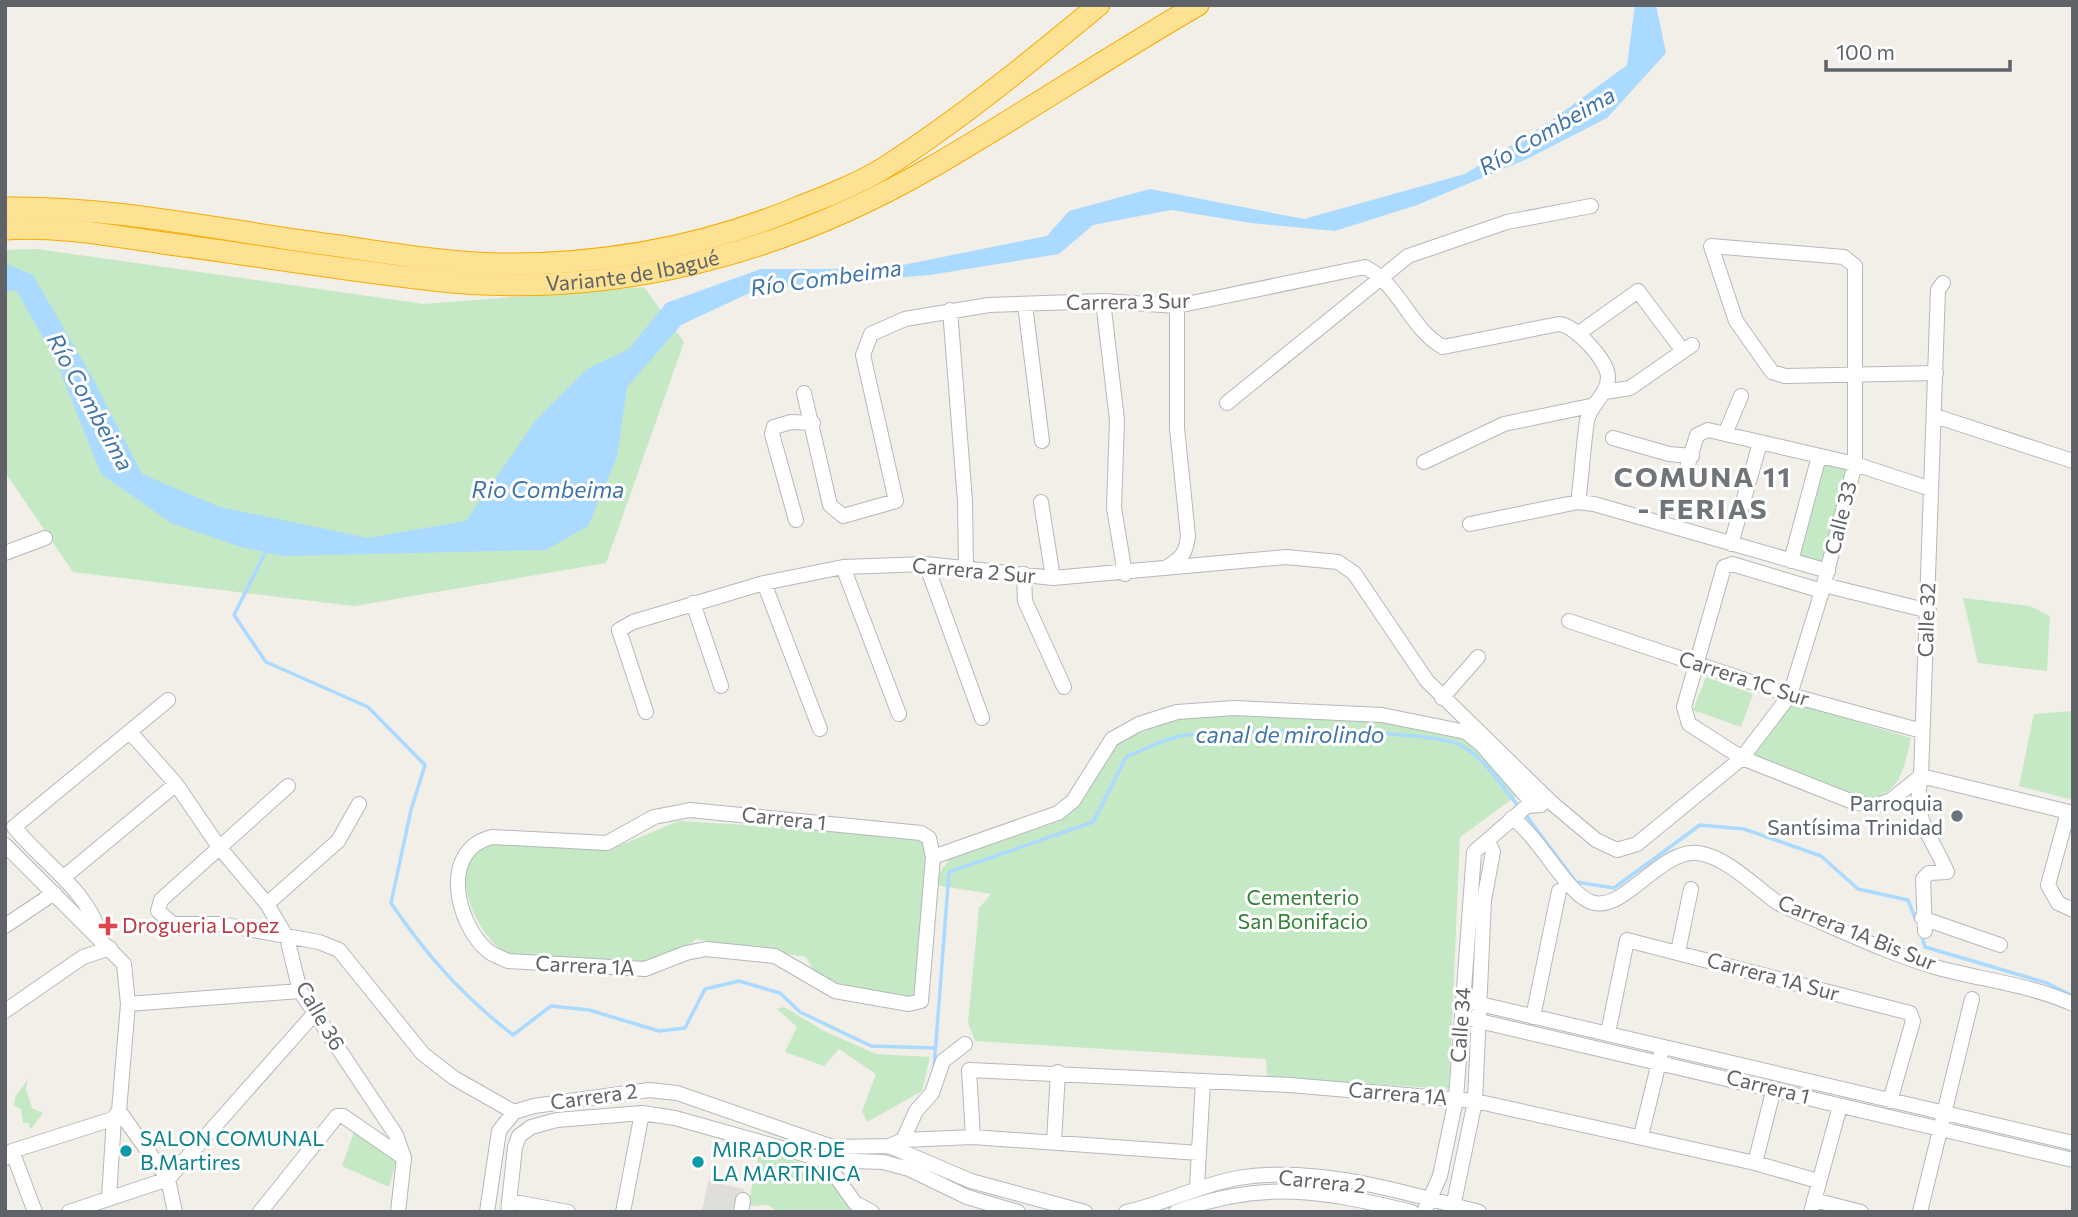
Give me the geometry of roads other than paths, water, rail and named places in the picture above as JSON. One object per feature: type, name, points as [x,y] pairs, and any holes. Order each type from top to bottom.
[{"type":"highway","points":[[1134,42],[1183,5]]},
{"type":"highway","name":"Variante de Ibagué","points":[[5,208],[101,211],[437,260],[500,264],[670,260],[734,254],[816,223],[932,167],[1198,5]]},
{"type":"highway","name":"Variante de Ibagué","points":[[5,229],[86,233],[435,280],[502,285],[585,281],[670,260],[825,196],[882,169],[990,93],[1099,6]]},
{"type":"street","points":[[1227,403],[1408,256],[1507,222],[1591,206]]},
{"type":"street","name":"Calle 33","points":[[1553,804],[1596,840],[1616,850],[1637,844],[1742,758],[1790,695],[1825,582],[1855,464],[1856,375],[1855,266],[1850,258],[1711,246],[1736,321],[1772,372],[1784,376],[1856,375]]},
{"type":"street","name":"Carrera 3 Sur","points":[[813,422],[830,505],[835,512],[843,516],[896,501],[863,355],[871,334],[905,319],[950,310],[1103,301],[1177,306],[1366,267],[1383,277]]},
{"type":"street","points":[[1383,277],[1436,343],[1450,348],[1549,325],[1566,324],[1576,331],[1605,367],[1608,381],[1605,392],[1587,421],[1578,502]]},
{"type":"street","name":"Calle 32","points":[[1943,283],[1938,290],[1929,611],[1921,776],[1916,798],[1921,824],[1947,872],[1929,873],[1923,879],[1923,925],[2000,945]]},
{"type":"street","points":[[1576,331],[1638,291],[1687,348],[1630,388],[1605,392]]},
{"type":"street","points":[[1103,301],[1117,420],[1114,508],[1125,574]]},
{"type":"street","points":[[1025,305],[1042,441]]},
{"type":"street","points":[[1161,569],[1180,559],[1186,551],[1188,536],[1177,428],[1177,306]]},
{"type":"street","points":[[950,310],[965,501],[966,567]]},
{"type":"street","points":[[1856,375],[1936,373]]},
{"type":"street","points":[[796,520],[772,434],[774,427],[791,422],[813,422],[804,393]]},
{"type":"street","points":[[1725,434],[1741,396]]},
{"type":"street","points":[[1424,462],[1504,424],[1595,405]]},
{"type":"street","points":[[1935,416],[2073,461]]},
{"type":"street","points":[[1686,471],[1697,435],[1704,430],[1855,464],[1931,489]]},
{"type":"street","points":[[1613,438],[1670,454],[1692,456]]},
{"type":"street","points":[[1731,544],[1760,443]]},
{"type":"street","points":[[1791,561],[1819,456]]},
{"type":"street","points":[[1041,502],[1053,578]]},
{"type":"street","points":[[1470,524],[1578,502],[1791,561],[1825,582]]},
{"type":"street","points":[[5,553],[45,538]]},
{"type":"street","name":"Carrera 2 Sur","points":[[646,712],[619,630],[633,622],[764,583],[843,567],[926,564],[1053,578],[1125,574],[1286,557],[1338,562],[1354,573],[1407,654],[1442,698]]},
{"type":"street","points":[[926,564],[982,718]]},
{"type":"street","points":[[1929,611],[1825,582],[1732,564],[1724,567],[1684,716],[1689,724],[1742,758],[1853,802],[1872,805],[1891,800],[1921,776],[2070,812],[2048,885],[2058,903],[2073,909]]},
{"type":"street","points":[[843,567],[899,714]]},
{"type":"street","points":[[1024,574],[1025,601],[1064,687]]},
{"type":"street","points":[[764,583],[820,729]]},
{"type":"street","points":[[693,603],[721,686]]},
{"type":"street","name":"Carrera 1C Sur","points":[[1569,621],[1790,695],[1922,731]]},
{"type":"street","points":[[1478,657],[1442,698],[1553,804]]},
{"type":"street","points":[[106,944],[96,918],[64,877],[14,827],[168,700]]},
{"type":"street","points":[[933,857],[1058,813],[1073,801],[1112,738],[1139,724],[1177,712],[1234,708],[1382,715],[1466,733],[1481,744],[1522,811],[1553,804]]},
{"type":"street","name":"Calle 36","points":[[130,732],[176,784],[219,847],[267,904],[287,938],[300,991],[396,1135],[404,1158],[398,1212]]},
{"type":"street","points":[[64,877],[176,784]]},
{"type":"street","points":[[288,786],[161,900],[158,911],[173,923],[220,924],[319,942],[340,950],[423,1054],[454,1078],[514,1112],[499,1131],[486,1212]]},
{"type":"street","points":[[267,904],[338,841],[359,804]]},
{"type":"street","name":"Carrera 1","points":[[488,951],[468,924],[457,898],[459,870],[470,848],[478,841],[492,837],[607,843],[654,817],[690,810],[921,833],[929,838],[933,857]]},
{"type":"street","name":"Calle 34","points":[[1427,1205],[1440,1176],[1456,1099],[1474,852],[1522,811]]},
{"type":"street","name":"Carrera 1A Bis Sur","points":[[1522,811],[1532,834],[1578,894],[1589,901],[1597,903],[1614,900],[1672,858],[1699,853],[1717,860],[1782,905],[1902,955],[1973,975],[2043,990],[2073,1004]]},
{"type":"street","name":"Calle 34","points":[[1453,1208],[1475,1101],[1484,900],[1493,852],[1488,841]]},
{"type":"street","points":[[5,845],[124,964],[128,1004],[108,1199]]},
{"type":"street","name":"Carrera 1A","points":[[488,951],[508,961],[645,969],[686,953],[706,949],[775,956],[835,991],[909,1004],[920,1001],[933,857]]},
{"type":"street","points":[[1678,952],[1691,889]]},
{"type":"street","points":[[1532,1017],[1559,891]]},
{"type":"street","points":[[5,926],[54,893]]},
{"type":"street","name":"Carrera 1A Sur","points":[[1608,1033],[1627,940],[1678,952],[1910,1013],[1913,1021],[1890,1101]]},
{"type":"street","points":[[5,1011],[106,944]]},
{"type":"street","points":[[128,1004],[300,991]]},
{"type":"street","points":[[1920,1212],[1972,999]]},
{"type":"street","name":"Carrera 1","points":[[1462,1000],[1890,1101],[1942,1120],[2073,1160]]},
{"type":"street","points":[[69,1212],[168,1179],[314,1013]]},
{"type":"street","name":"Carrera 1","points":[[1462,1017],[1840,1105],[2073,1143]]},
{"type":"street","points":[[903,1140],[916,1111],[932,1093],[943,1060],[965,1044]]},
{"type":"street","points":[[1641,1136],[1663,1046]]},
{"type":"street","name":"Carrera 1A","points":[[973,1137],[969,1070],[1058,1072],[1290,1085],[1475,1101],[1641,1136],[1818,1181]]},
{"type":"street","points":[[1054,1142],[1058,1072]]},
{"type":"street","points":[[1197,1187],[1203,1081]]},
{"type":"street","points":[[1755,1163],[1774,1088]]},
{"type":"street","name":"Carrera 2","points":[[514,1112],[534,1106],[649,1090],[677,1093],[833,1147],[889,1146],[971,1181],[1085,1212]]},
{"type":"street","points":[[1840,1105],[1813,1206],[1861,1212]]},
{"type":"street","points":[[623,1212],[642,1113]]},
{"type":"street","name":"Carrera 2","points":[[509,1207],[515,1147],[519,1136],[531,1127],[642,1113],[675,1118],[824,1160],[883,1163],[909,1169],[967,1197],[1018,1212]]},
{"type":"street","points":[[35,1212],[9,1154],[118,1115]]},
{"type":"street","points":[[118,1115],[168,1179],[175,1212]]},
{"type":"street","points":[[260,1212],[337,1116],[343,1116],[404,1158]]},
{"type":"street","points":[[889,1146],[903,1140],[973,1137],[1199,1153]]},
{"type":"street","points":[[824,1160],[855,1203],[872,1212]]},
{"type":"street","name":"Carrera 2","points":[[1126,1212],[1197,1187],[1239,1178],[1286,1174],[1355,1183],[1427,1205],[1479,1212]]},
{"type":"street","name":"Carrera 2","points":[[1176,1212],[1241,1192],[1284,1190],[1352,1198],[1412,1212]]},
{"type":"street","points":[[509,1207],[568,1212]]},
{"type":"water","name":"Rio Combeima","points":[[1635,5],[1656,5],[1666,53],[1607,118],[1527,159],[1417,205],[1335,231],[1251,223],[1171,210],[1093,225],[1059,254],[930,275],[758,289],[681,325],[627,387],[617,457],[588,526],[546,550],[283,556],[241,547],[171,523],[101,474],[55,358],[16,290],[5,292],[5,263],[33,275],[93,379],[142,474],[220,507],[368,538],[466,521],[536,420],[587,369],[629,349],[666,303],[761,269],[883,269],[1047,236],[1069,211],[1150,189],[1304,219],[1465,174],[1552,120],[1627,65]]},
{"type":"waterway","points":[[267,549],[234,615],[266,662],[368,707],[425,765],[411,810],[391,903],[446,974],[513,1035],[551,1006],[589,1010],[659,1031],[685,1028],[705,989],[739,981],[780,993],[800,1012],[871,1046],[935,1048]]},
{"type":"waterway","name":"canal de mirolindo","points":[[934,1068],[949,872],[1093,822],[1126,757],[1167,740],[1203,733],[1326,731],[1443,740],[1462,746],[1487,766],[1520,808]]},
{"type":"waterway","name":"canal de mirolindo","points":[[1525,814],[1576,882],[1614,888],[1700,825],[1744,829],[1821,856],[1858,889],[1908,900],[1916,920]]},
{"type":"waterway","name":"canal de mirolindo","points":[[1921,934],[1925,947],[2047,983],[2073,996]]},
{"type":"place","name":"Parroquia Santísima Trinidad","points":[[1957,816]]},
{"type":"place","name":"Drogueria Lopez","points":[[108,926]]},
{"type":"place","name":"SALON COMUNAL B.Martires","points":[[126,1151]]},
{"type":"place","name":"MIRADOR DE LA MARTINICA","points":[[698,1162]]},
{"type":"district","name":"COMUNA 11 - FERIAS","points":[[1703,493]]},
{"type":"water label","name":"Río Combeima","points":[[1547,131]]},
{"type":"water label","name":"Río Combeima","points":[[826,278]]},
{"type":"water label","name":"Río Combeima","points":[[90,402]]},
{"type":"park label","name":"Cementerio San Bonifacio","points":[[1303,910]]}]
